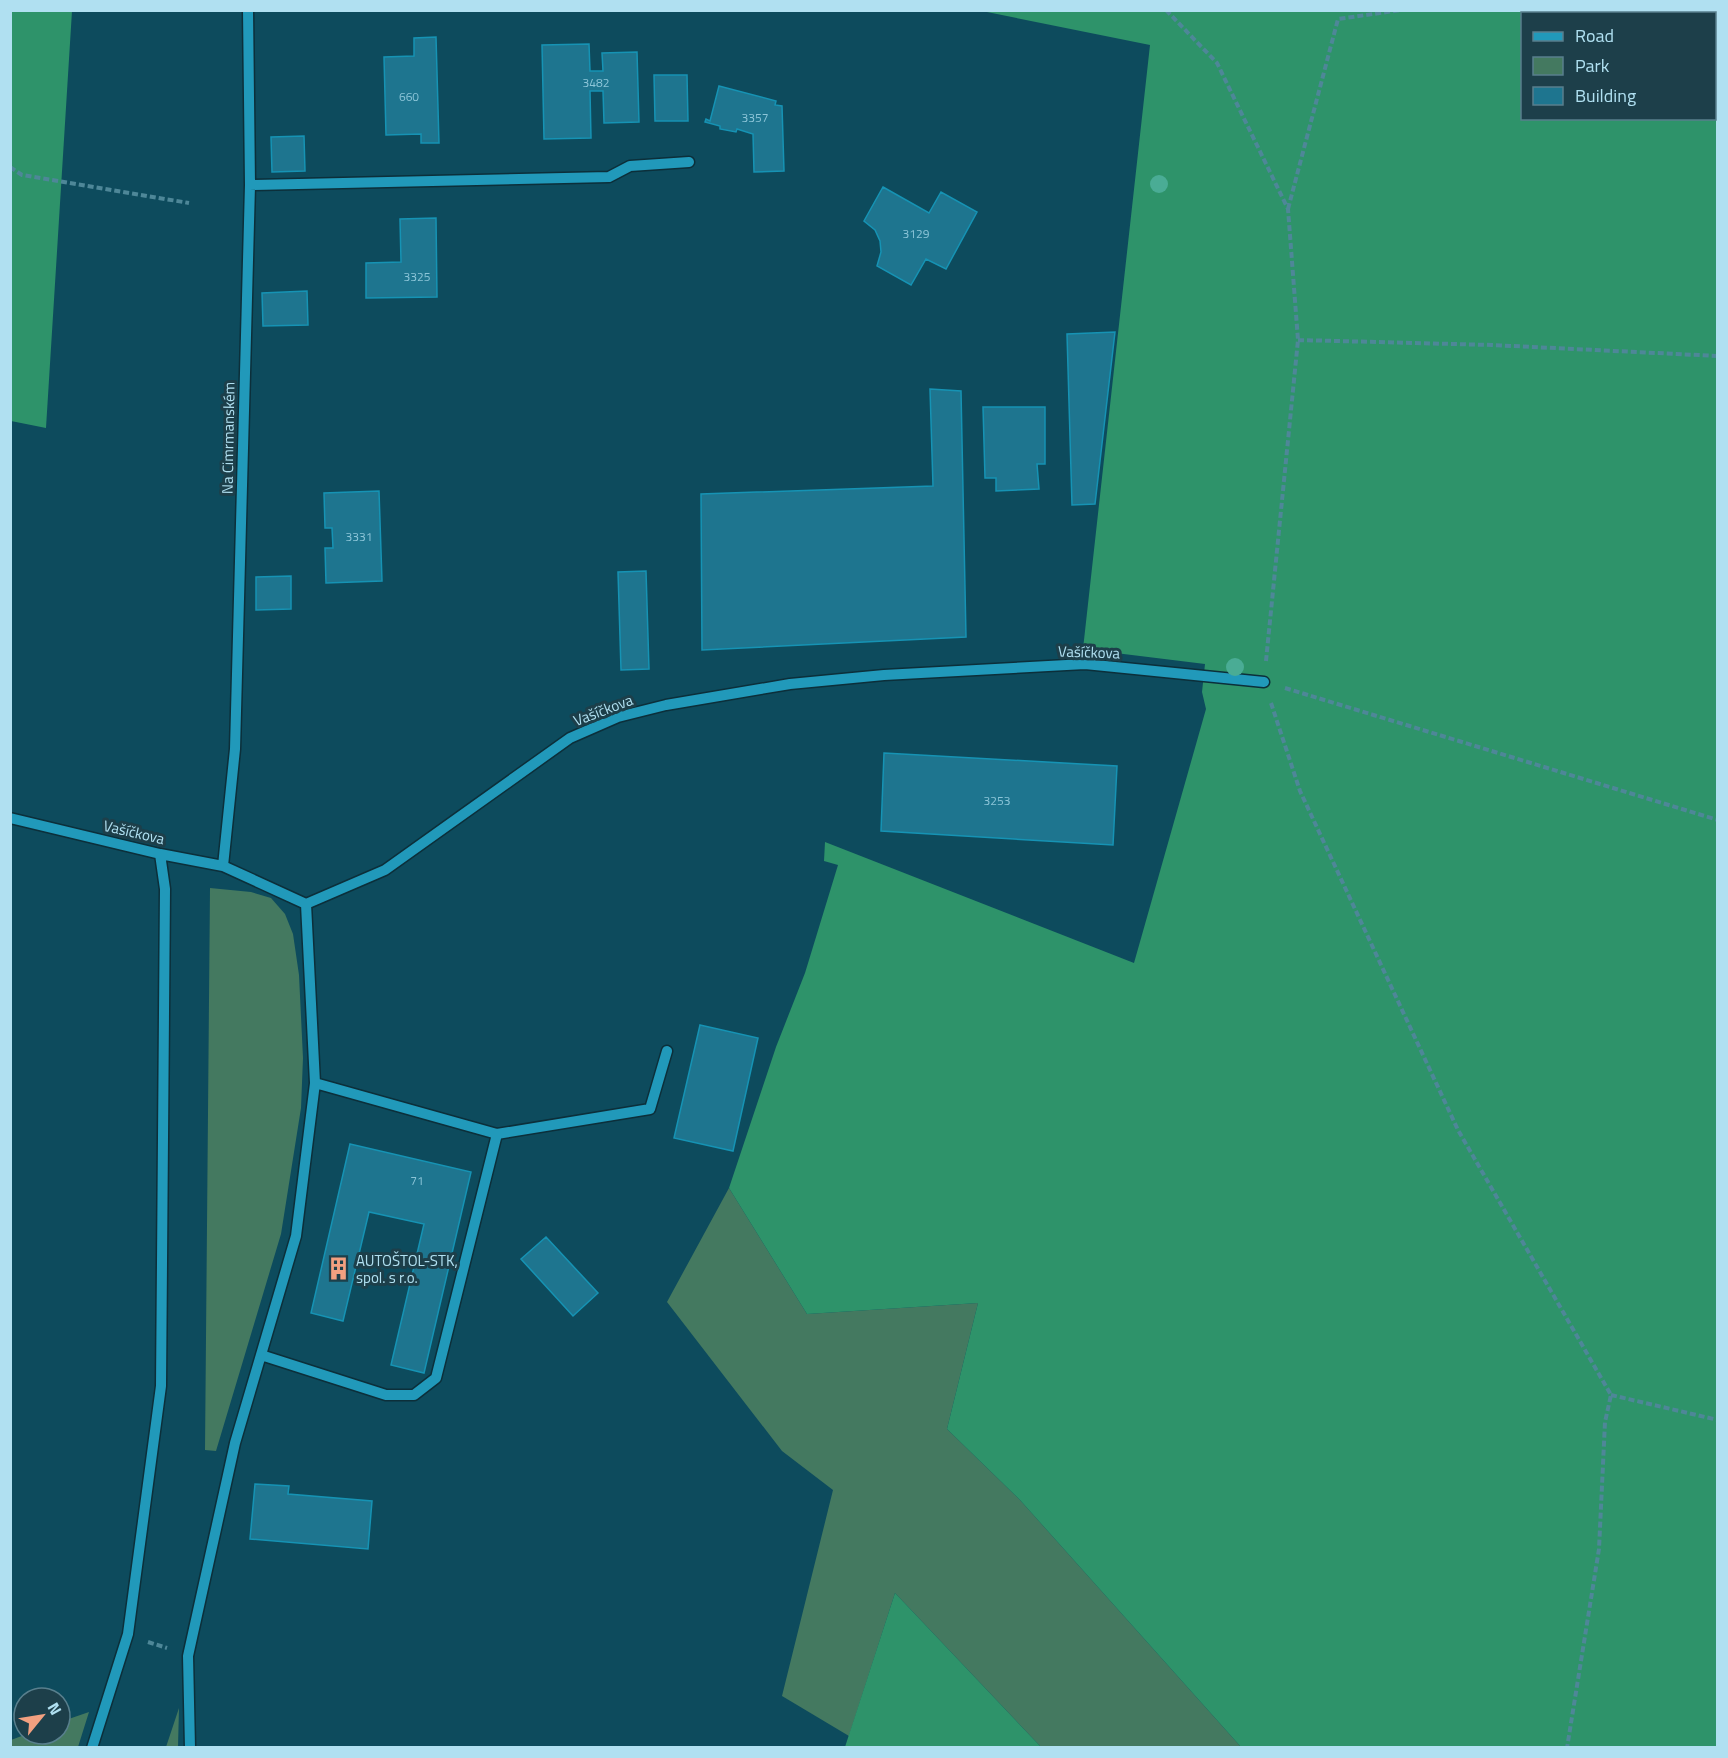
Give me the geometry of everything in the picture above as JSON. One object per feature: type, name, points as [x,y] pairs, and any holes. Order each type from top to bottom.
[{"type":"street","name":"Na Cimrmanském","points":[[223,866],[235,749],[250,184],[248,10]]},
{"type":"street","points":[[250,184],[609,177],[630,166],[689,162]]},
{"type":"street","name":"Vašíčkova","points":[[10,818],[160,854],[223,866],[306,904],[385,870],[570,738],[618,717],[666,705],[790,684],[884,675],[1085,664],[1264,682]]},
{"type":"street","points":[[92,1748],[128,1634],[161,1386],[165,889],[160,854]]},
{"type":"street","points":[[190,1748],[188,1656],[235,1443],[296,1236],[315,1083],[306,904]]},
{"type":"street","points":[[315,1083],[497,1134],[650,1109],[667,1051]]},
{"type":"street","points":[[261,1355],[386,1395],[414,1395],[436,1378],[497,1134]]},
{"type":"path","points":[[1166,10],[1217,63],[1288,208]]},
{"type":"path","points":[[1401,10],[1338,19],[1288,208],[1298,340],[1264,682],[1300,791],[1458,1130],[1611,1395],[1605,1422],[1599,1549],[1567,1748]]},
{"type":"path","points":[[10,167],[21,175],[189,203]]},
{"type":"path","points":[[1298,340],[1492,345],[1718,356]]},
{"type":"path","points":[[1264,682],[1718,820]]},
{"type":"path","points":[[1611,1395],[1718,1420]]},
{"type":"path","points":[[128,1634],[188,1656]]},
{"type":"green space","points":[[11,10],[72,11],[46,428],[11,421]]},
{"type":"green space","points":[[982,11],[1717,11],[1717,1747],[1241,1747],[1020,1500],[947,1429],[978,1303],[807,1314],[729,1188],[776,1047],[805,973],[838,865],[824,861],[825,842],[1134,963],[1206,709],[1202,692],[1205,664],[1083,649],[1150,45]]},
{"type":"green space","points":[[210,888],[251,892],[271,898],[285,914],[293,934],[299,975],[303,1058],[301,1108],[281,1234],[216,1451],[205,1450]]},
{"type":"green space","points":[[729,1188],[807,1314],[978,1303],[947,1429],[1020,1500],[1241,1747],[1041,1747],[895,1593],[849,1736],[782,1696],[833,1490],[782,1451],[667,1302]]},
{"type":"green space","points":[[895,1593],[1041,1747],[845,1747]]},
{"type":"green space","points":[[179,1708],[178,1747],[166,1747]]},
{"type":"green space","points":[[89,1712],[78,1747],[11,1747],[12,1740],[12,1746],[72,1746],[72,1718]]},
{"type":"building","points":[[436,37],[439,143],[421,143],[421,134],[386,135],[384,57],[414,56],[414,38]]},
{"type":"building","points":[[589,44],[590,71],[603,71],[602,53],[637,52],[639,122],[604,123],[603,91],[590,91],[591,138],[544,139],[542,45]]},
{"type":"building","points":[[654,75],[687,75],[688,121],[655,121]]},
{"type":"building","points":[[719,86],[776,101],[775,105],[782,106],[784,171],[754,172],[753,134],[737,129],[736,132],[720,129],[720,126],[705,122],[706,119],[710,121]]},
{"type":"building","points":[[304,136],[305,171],[272,172],[271,137]]},
{"type":"building","points":[[883,187],[929,213],[941,192],[977,212],[946,269],[926,259],[911,285],[877,266],[881,252],[880,241],[875,230],[864,221]]},
{"type":"building","points":[[436,218],[437,297],[366,298],[366,263],[401,262],[400,219]]},
{"type":"building","points":[[307,291],[308,325],[263,326],[262,293]]},
{"type":"building","points":[[1115,332],[1095,504],[1072,505],[1067,334]]},
{"type":"building","points":[[930,389],[961,391],[966,637],[702,650],[701,494],[933,486]]},
{"type":"building","points":[[983,407],[1045,407],[1045,464],[1037,464],[1039,489],[996,491],[996,478],[985,478]]},
{"type":"building","points":[[379,491],[382,581],[326,583],[325,548],[333,548],[332,528],[325,528],[324,493]]},
{"type":"building","points":[[646,571],[649,669],[621,670],[618,572]]},
{"type":"building","points":[[291,576],[291,609],[256,610],[256,577]]},
{"type":"building","points":[[884,753],[1117,766],[1113,845],[881,831]]},
{"type":"building","points":[[700,1025],[758,1038],[733,1151],[674,1138]]},
{"type":"building","name":"AUTOŠTOL-STK, spol. s r.o.","points":[[350,1144],[471,1172],[424,1373],[391,1365],[424,1224],[369,1212],[343,1321],[311,1313]]},
{"type":"building","points":[[546,1237],[598,1293],[573,1316],[521,1259]]},
{"type":"building","points":[[255,1484],[289,1486],[288,1494],[372,1501],[368,1549],[250,1539]]},
{"type":"place","name":"AUTOŠTOL-STK, spol. s r.o.","points":[[338,1269]]}]
